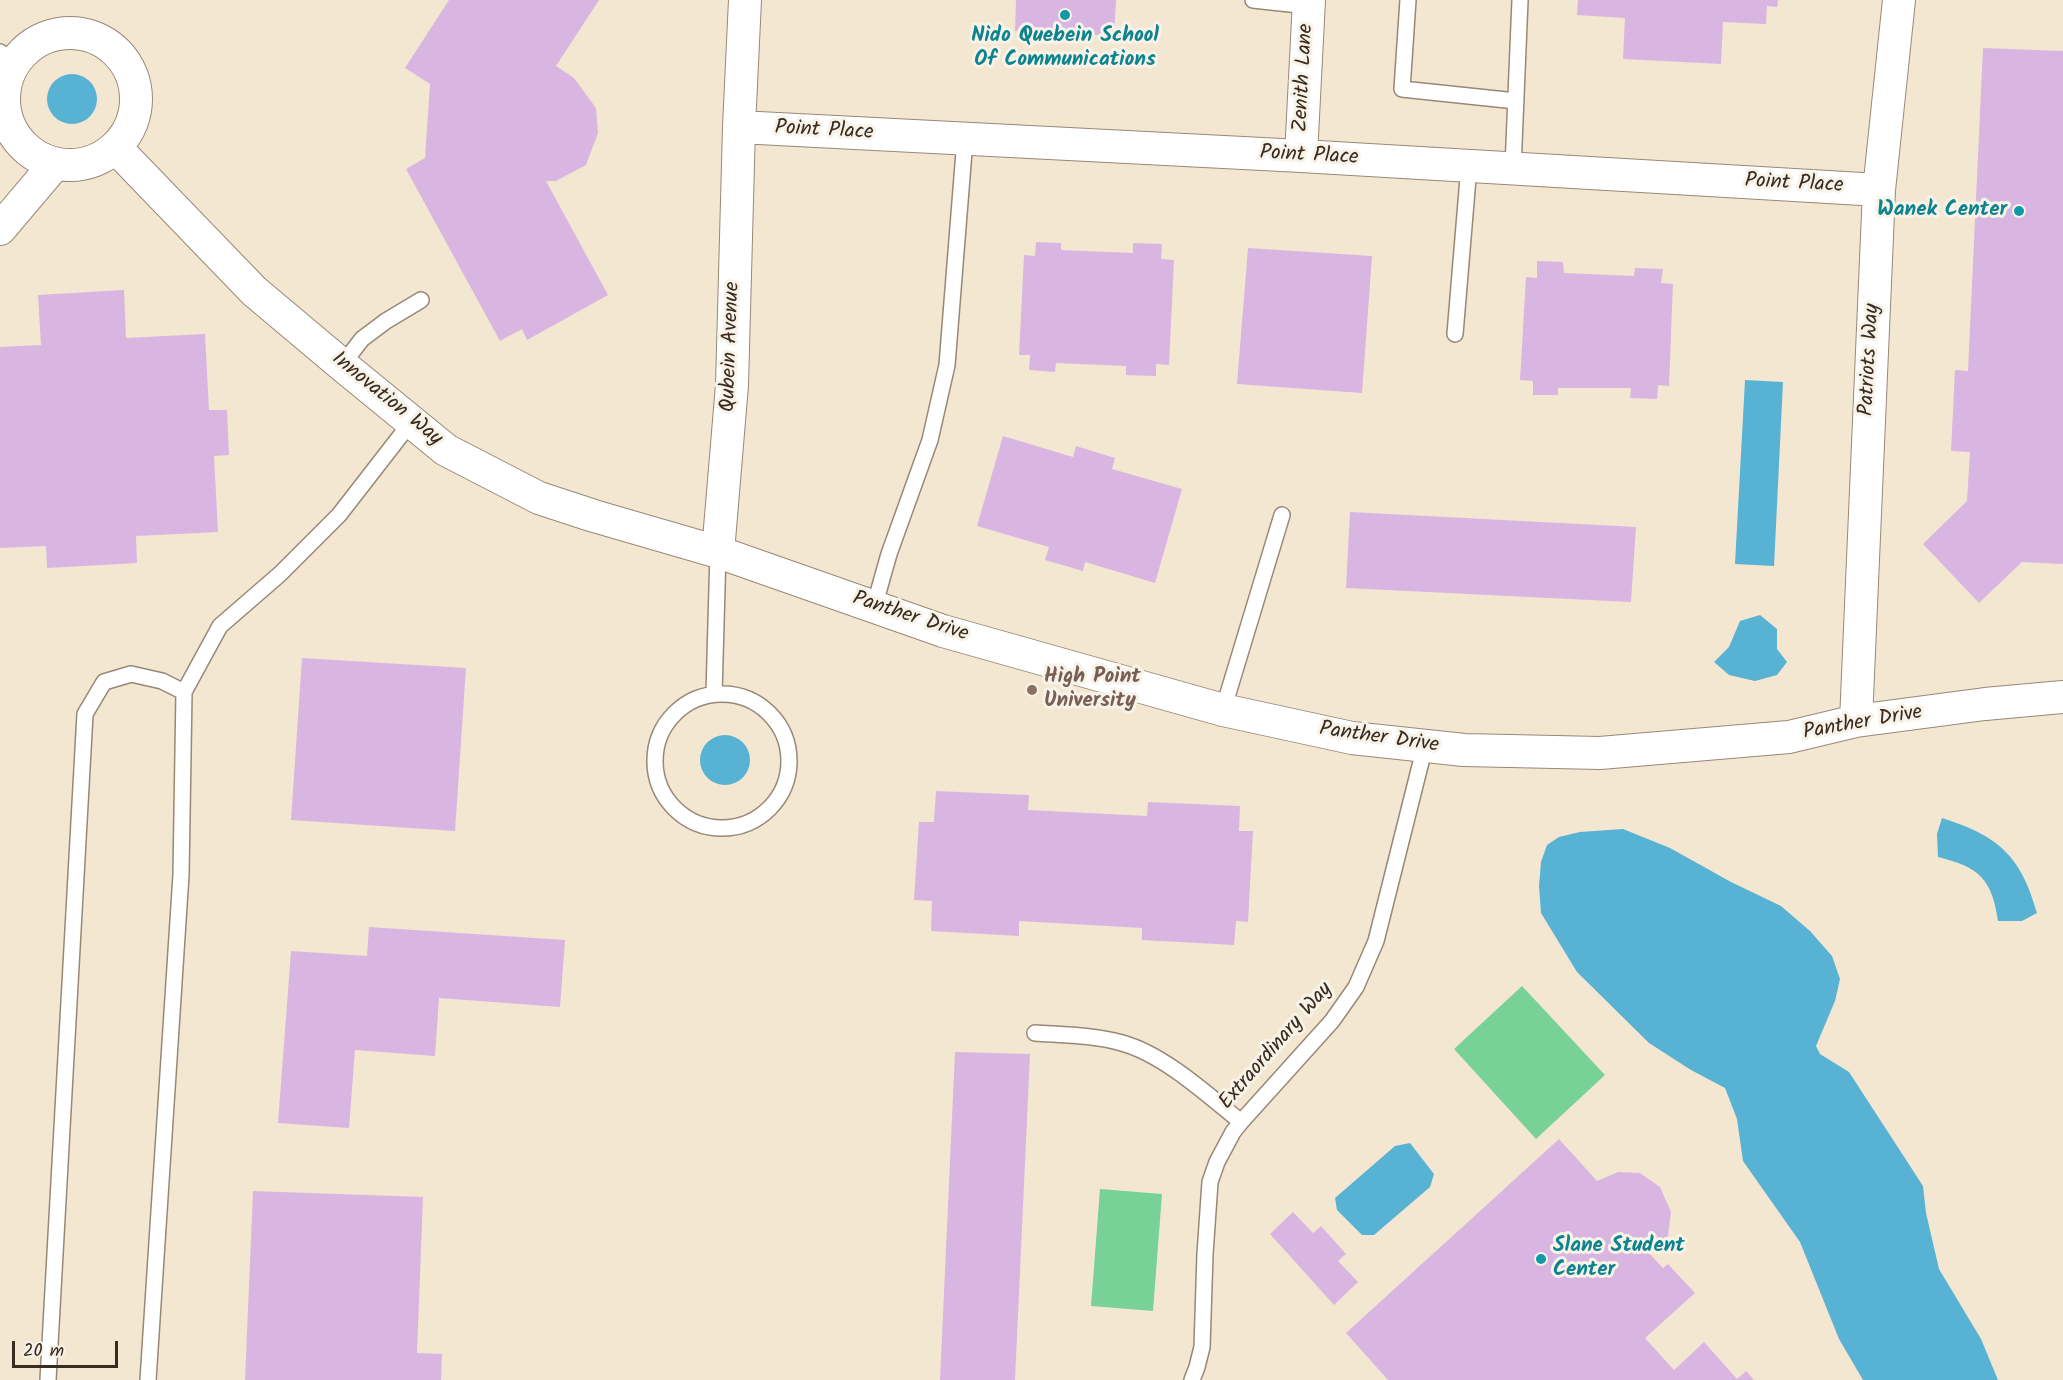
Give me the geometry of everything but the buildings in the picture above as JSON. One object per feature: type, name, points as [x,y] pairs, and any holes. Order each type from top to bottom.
[{"type":"street","name":"Qubein Avenue","points":[[718,552],[732,385],[739,127],[746,0]]},
{"type":"street","name":"Patriots Way","points":[[1856,721],[1879,190],[1899,0]]},
{"type":"street","name":"Zenith Lane","points":[[1301,156],[1309,3]]},
{"type":"street","points":[[72,32],[94,37],[114,48],[128,65],[136,87],[137,109],[130,130],[116,148],[97,160],[76,166],[55,164],[38,157],[24,146],[6,140],[4,97],[7,58],[50,36],[72,32]]},
{"type":"street","name":"Point Place","points":[[739,127],[1301,156],[1879,190]]},
{"type":"street","name":"Innovation Way","points":[[116,148],[254,291],[446,450],[539,498],[718,552]]},
{"type":"street","points":[[0,229],[55,164]]},
{"type":"street","name":"Panther Drive","points":[[718,552],[943,631],[1223,710],[1352,738],[1425,746],[1464,750],[1600,753],[1789,737],[1856,721],[1985,704],[2063,697]]},
{"type":"lane","points":[[1252,0],[1309,3]]},
{"type":"lane","points":[[1408,0],[1402,89],[1516,101]]},
{"type":"lane","points":[[1513,168],[1520,0]]},
{"type":"lane","points":[[874,607],[889,554],[930,440],[947,365],[965,139]]},
{"type":"lane","points":[[1455,334],[1469,166]]},
{"type":"lane","points":[[342,366],[363,339],[386,321],[421,300]]},
{"type":"lane","points":[[148,1380],[181,875],[184,692],[220,626],[280,574],[339,515],[412,421]]},
{"type":"lane","points":[[1223,710],[1282,515]]},
{"type":"lane","name":"Qubein Avenue","points":[[714,694],[718,552]]},
{"type":"lane","points":[[48,1380],[85,714],[104,682],[131,674],[162,681],[184,692]]},
{"type":"lane","points":[[714,694],[748,699],[764,708],[776,721],[786,741],[789,763],[784,785],[774,804],[757,818],[737,827],[715,829],[694,823],[676,811],[662,793],[656,777],[654,760],[657,743],[674,714],[693,701],[714,694]]},
{"type":"lane","name":"Extraordinary Way","points":[[1192,1380],[1202,1347],[1210,1182],[1216,1162],[1240,1122],[1332,1021],[1356,987],[1376,941],[1425,746]]},
{"type":"lane","points":[[1035,1033],[1089,1037],[1123,1043],[1158,1059],[1240,1122]]},
{"type":"green space","points":[[1522,986],[1605,1075],[1536,1139],[1454,1049]]},
{"type":"green space","points":[[1100,1189],[1162,1194],[1153,1311],[1091,1306]]},
{"type":"water","points":[[67,74],[77,74],[90,81],[97,94],[97,104],[90,117],[77,124],[67,124],[58,120],[51,113],[47,104],[47,94],[51,85],[58,78]]},
{"type":"water","points":[[1745,380],[1783,382],[1774,566],[1735,564]]},
{"type":"water","points":[[1760,615],[1777,629],[1777,649],[1787,662],[1777,675],[1755,681],[1729,675],[1714,662],[1729,647],[1740,621]]},
{"type":"water","points":[[720,735],[730,735],[743,742],[750,755],[750,765],[743,778],[730,785],[720,785],[711,781],[704,774],[700,765],[700,755],[704,746],[711,739]]},
{"type":"water","points":[[1942,818],[1979,832],[2005,851],[2023,877],[2037,913],[2022,921],[1998,921],[1992,895],[1981,877],[1964,865],[1938,857],[1937,834]]},
{"type":"water","points":[[1623,829],[1670,848],[1731,882],[1781,906],[1810,931],[1832,956],[1840,979],[1835,1001],[1816,1046],[1820,1054],[1849,1072],[1923,1186],[1926,1213],[1939,1269],[1981,1339],[1998,1380],[1863,1380],[1839,1339],[1800,1242],[1743,1161],[1737,1119],[1725,1088],[1691,1070],[1649,1043],[1577,972],[1541,913],[1539,886],[1541,862],[1547,845],[1559,837],[1580,832]]},
{"type":"water","points":[[1410,1143],[1434,1174],[1430,1187],[1374,1235],[1362,1235],[1337,1210],[1335,1198],[1395,1146]]},
{"type":"place","name":"Nido Quebein School Of Communications","points":[[1065,15]]},
{"type":"place","name":"Wanek Center","points":[[2019,211]]},
{"type":"place","name":"High Point University","points":[[1032,690]]},
{"type":"place","name":"Slane Student Center","points":[[1541,1259]]}]
